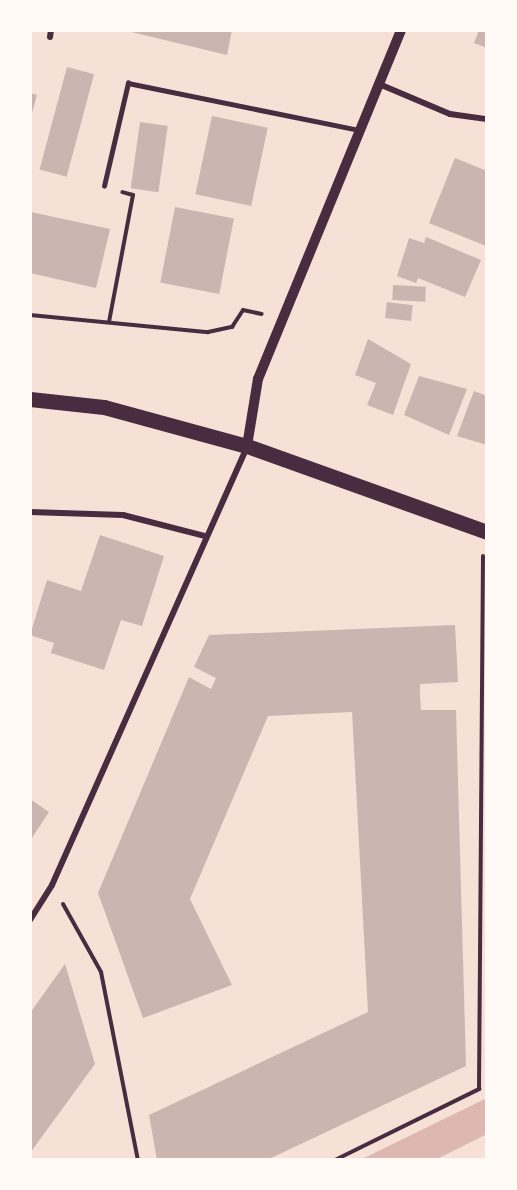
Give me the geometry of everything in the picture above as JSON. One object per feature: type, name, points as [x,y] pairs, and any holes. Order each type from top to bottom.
[{"type":"main road","points":[[30,399],[104,407],[247,446],[485,531]]},
{"type":"street","points":[[30,920],[52,885],[205,536],[247,446],[258,379],[363,130],[401,30]]},
{"type":"street","points":[[379,84],[450,114],[487,119]]},
{"type":"street","points":[[30,512],[123,515],[205,536]]},
{"type":"lane","points":[[104,186],[128,83],[363,130]]},
{"type":"path","points":[[104,186],[133,195],[110,322]]},
{"type":"path","points":[[30,315],[208,332],[232,327],[243,310],[282,319]]},
{"type":"path","points":[[335,1160],[479,1089],[485,531]]},
{"type":"path","points":[[52,885],[101,972],[138,1160]]},
{"type":"shaded area","points":[[487,1098],[487,1134],[435,1160],[360,1160]]},
{"type":"building","points":[[123,30],[232,30],[227,55]]},
{"type":"building","points":[[479,30],[487,30],[487,48],[474,43]]},
{"type":"building","points":[[67,67],[94,74],[67,177],[40,169]]},
{"type":"building","points":[[30,93],[37,95],[31,117],[30,117]]},
{"type":"building","points":[[212,116],[268,128],[251,206],[195,194]]},
{"type":"building","points":[[140,122],[168,126],[158,192],[131,188]]},
{"type":"building","points":[[455,158],[487,171],[486,246],[429,223]]},
{"type":"building","points":[[175,207],[234,218],[219,294],[160,283]]},
{"type":"building","points":[[31,212],[110,229],[96,288],[30,273]]},
{"type":"building","points":[[426,237],[481,260],[465,297],[418,278],[416,283],[397,276],[409,238],[424,243]]},
{"type":"building","points":[[393,285],[426,287],[425,302],[392,300]]},
{"type":"building","points":[[387,302],[413,305],[411,321],[385,318]]},
{"type":"building","points":[[368,339],[411,364],[393,415],[367,405],[376,383],[355,375]]},
{"type":"building","points":[[419,376],[467,389],[449,435],[404,415]]},
{"type":"building","points":[[474,391],[487,396],[487,445],[457,436]]},
{"type":"building","points":[[100,535],[164,556],[142,626],[121,620],[104,670],[51,653],[54,643],[30,635],[47,580],[81,591]]},
{"type":"building","points":[[455,625],[458,682],[420,684],[420,696],[421,710],[456,710],[466,1066],[267,1160],[157,1160],[149,1115],[368,1012],[352,712],[268,716],[190,899],[232,985],[143,1018],[98,893],[189,677],[211,689],[216,678],[194,667],[209,635]]},
{"type":"building","points":[[30,799],[49,812],[30,841]]},
{"type":"building","points":[[65,964],[95,1064],[30,1153],[30,1013]]}]
